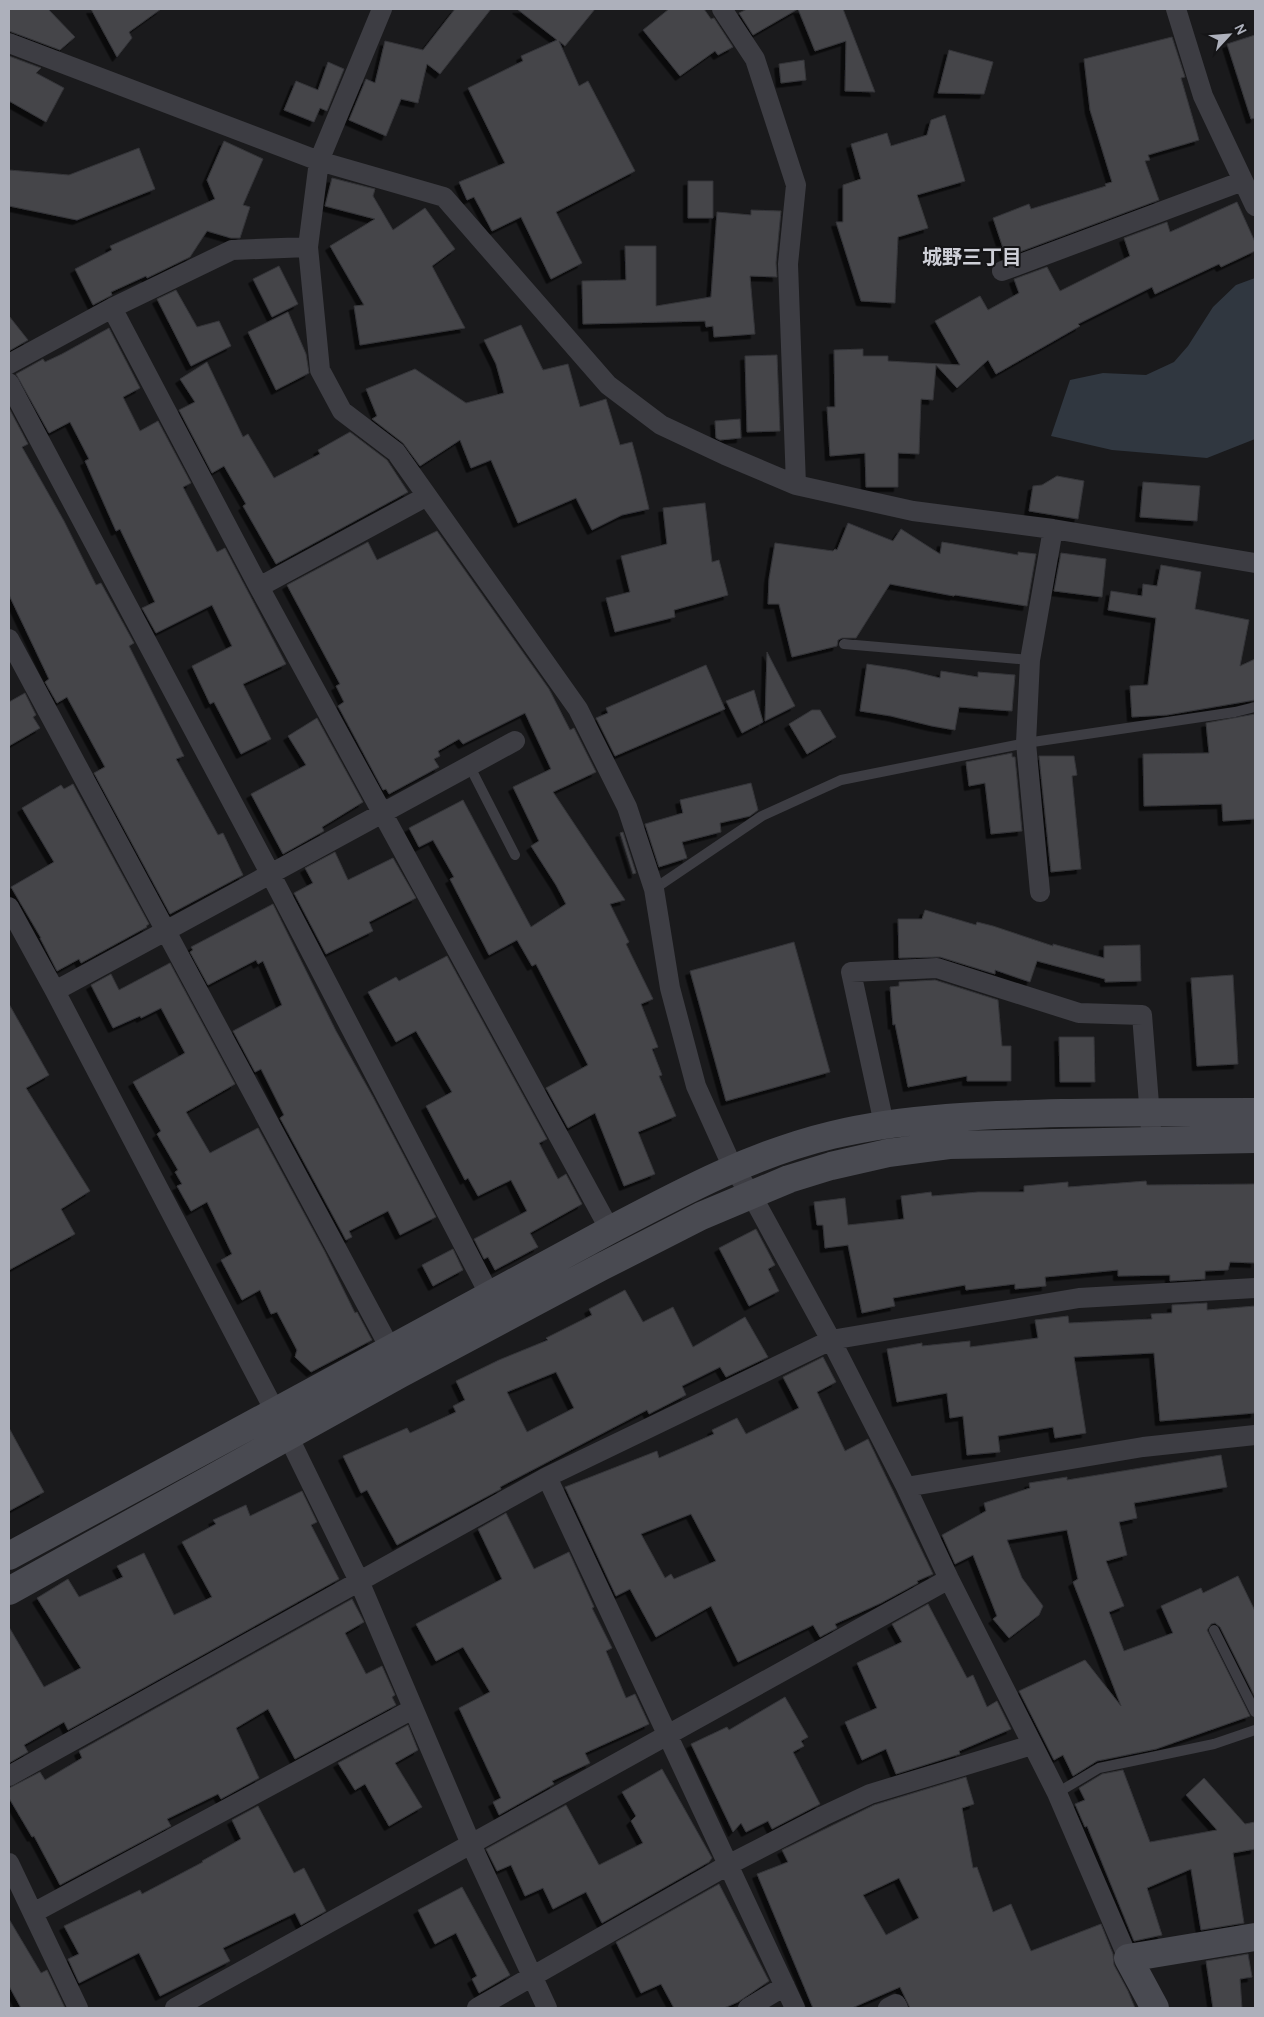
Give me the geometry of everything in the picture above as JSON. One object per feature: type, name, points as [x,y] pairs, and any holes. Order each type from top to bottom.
[{"type":"street","points":[[382,9],[319,161],[308,247],[320,370],[342,412],[396,452],[578,709],[628,807],[654,889],[670,988],[696,1086],[733,1168],[751,1194],[831,1340],[906,1487],[949,1579],[1056,1793],[1128,1958],[1155,2008]]},
{"type":"street","points":[[722,9],[755,59],[796,185],[788,264],[796,485]]},
{"type":"street","points":[[1176,9],[1203,96],[1255,206]]},
{"type":"street","points":[[9,43],[319,161],[444,198],[608,385],[661,425],[796,485],[913,511],[1053,529],[1255,563]]},
{"type":"street","points":[[1002,271],[1243,181]]},
{"type":"street","points":[[9,364],[112,308],[232,250],[308,247]]},
{"type":"street","points":[[112,308],[260,587],[610,1230]]},
{"type":"street","points":[[9,383],[271,875],[502,1320]]},
{"type":"street","points":[[260,587],[427,496]]},
{"type":"street","points":[[1040,892],[1026,742],[1030,660],[1053,529]]},
{"type":"street","points":[[9,639],[391,1350]]},
{"type":"street","points":[[55,990],[271,875],[515,741]]},
{"type":"street","points":[[9,907],[55,990],[288,1436],[358,1581],[471,1844],[546,2008]]},
{"type":"street","points":[[884,1124],[851,972],[937,968],[1079,1014],[1142,1015],[1152,1142]]},
{"type":"street","points":[[9,1556],[610,1230],[733,1168],[831,1135],[884,1124],[1001,1114],[1255,1112]]},
{"type":"street","points":[[9,1591],[502,1320],[701,1216],[789,1179],[832,1166],[888,1153],[940,1146],[1255,1139]]},
{"type":"street","points":[[9,1776],[547,1478],[831,1340],[1079,1298],[1255,1288]]},
{"type":"street","points":[[906,1487],[1143,1447],[1255,1435]]},
{"type":"street","points":[[547,1478],[796,2008]]},
{"type":"street","points":[[176,2008],[949,1579]]},
{"type":"street","points":[[33,1913],[413,1709]]},
{"type":"street","points":[[477,2008],[728,1865],[870,1794],[1032,1745]]},
{"type":"street","points":[[9,1863],[78,2008]]},
{"type":"street","points":[[1128,1958],[1255,1937]]},
{"type":"street","points":[[748,2008],[785,1986]]},
{"type":"street","points":[[888,2008],[896,2004],[898,2008]]},
{"type":"lane","points":[[844,644],[1030,660]]},
{"type":"lane","points":[[654,889],[762,816],[841,780],[1026,742],[1235,712],[1255,707]]},
{"type":"lane","points":[[470,767],[515,855]]},
{"type":"lane","points":[[1214,1630],[1255,1712]]},
{"type":"lane","points":[[1056,1793],[1100,1768],[1214,1744],[1255,1730]]},
{"type":"shaded area","points":[[1255,278],[1255,439],[1207,458],[1112,450],[1051,436],[1070,380],[1103,373],[1146,375],[1174,362],[1188,346],[1213,307],[1236,285]]},
{"type":"building","points":[[9,9],[48,9],[75,37],[60,50],[9,31]]},
{"type":"building","points":[[91,9],[161,9],[129,32],[132,38],[117,57]]},
{"type":"building","points":[[455,9],[491,9],[440,74],[427,64],[418,103],[401,99],[386,136],[349,120],[366,79],[375,83],[385,41],[423,50]]},
{"type":"building","points":[[517,9],[595,9],[565,46],[559,41],[579,86],[588,81],[635,171],[556,212],[582,263],[551,279],[521,217],[492,231],[474,197],[467,200],[459,182],[505,163],[468,88],[523,61],[521,56],[557,40]]},
{"type":"building","points":[[669,9],[704,9],[711,19],[714,18],[733,47],[718,55],[715,51],[680,76],[643,30]]},
{"type":"building","points":[[747,9],[798,9],[753,35],[739,13]]},
{"type":"building","points":[[798,9],[843,9],[875,92],[845,91],[846,41],[815,51]]},
{"type":"building","points":[[1255,35],[1255,118],[1251,119],[1227,44]]},
{"type":"building","points":[[1172,37],[1185,77],[1181,78],[1199,140],[1148,155],[1150,160],[1145,161],[1159,200],[1006,257],[993,218],[1029,204],[1031,209],[1106,186],[1105,184],[1112,182],[1090,110],[1084,59]]},
{"type":"building","points":[[949,50],[993,62],[984,94],[938,93]]},
{"type":"building","points":[[9,56],[41,68],[36,73],[64,88],[46,122],[9,101]]},
{"type":"building","points":[[804,60],[806,80],[781,83],[779,64]]},
{"type":"building","points":[[328,62],[344,69],[327,111],[320,108],[314,122],[284,110],[296,81],[318,90]]},
{"type":"building","points":[[945,115],[965,181],[917,195],[928,228],[898,237],[895,303],[861,301],[836,222],[843,222],[843,185],[861,179],[851,144],[887,133],[891,146],[927,135],[931,120]]},
{"type":"building","points":[[224,141],[263,159],[243,205],[250,207],[240,238],[231,238],[207,231],[190,257],[147,278],[146,276],[111,292],[112,295],[93,305],[75,269],[112,250],[110,246],[215,199],[207,180]]},
{"type":"building","points":[[139,148],[155,189],[77,220],[9,206],[9,170],[69,175]]},
{"type":"building","points":[[332,178],[375,189],[373,196],[393,230],[425,208],[455,249],[432,266],[465,328],[360,345],[354,306],[364,305],[330,246],[375,219],[325,206]]},
{"type":"building","points":[[688,181],[713,181],[713,218],[688,218]]},
{"type":"building","points":[[1237,202],[1255,242],[1255,251],[1221,267],[1219,264],[1155,294],[1152,287],[1078,324],[1080,326],[996,374],[988,360],[957,388],[936,365],[933,400],[921,399],[919,454],[898,453],[898,487],[866,487],[865,453],[830,456],[827,407],[835,407],[834,350],[863,349],[863,356],[888,356],[888,361],[960,365],[935,321],[980,296],[988,310],[1019,293],[1014,279],[1047,267],[1060,291],[1130,256],[1124,238],[1167,222],[1170,232]]},
{"type":"building","points":[[751,210],[781,211],[776,263],[777,277],[750,276],[755,334],[714,337],[713,326],[706,327],[705,321],[583,324],[582,281],[626,280],[625,246],[656,246],[656,306],[711,297],[717,212],[751,215]]},
{"type":"building","points":[[279,266],[298,304],[272,317],[253,279]]},
{"type":"building","points":[[176,290],[197,327],[219,321],[231,346],[191,366],[157,299]]},
{"type":"building","points":[[288,312],[306,354],[309,373],[276,390],[248,332]]},
{"type":"building","points":[[9,316],[28,340],[9,351]]},
{"type":"building","points":[[521,325],[543,370],[568,364],[580,407],[606,399],[620,445],[632,442],[649,509],[622,515],[592,530],[576,498],[518,523],[491,460],[471,468],[460,440],[420,466],[403,443],[372,419],[377,416],[366,389],[415,369],[466,403],[504,393],[496,364],[484,340]]},
{"type":"building","points":[[109,328],[140,388],[123,397],[140,431],[158,421],[191,483],[183,487],[217,552],[225,548],[286,664],[243,684],[271,739],[241,754],[214,702],[210,704],[192,666],[232,646],[212,605],[156,633],[142,608],[155,602],[120,529],[116,531],[85,461],[89,459],[70,422],[49,433],[16,374],[43,359],[45,362],[62,354]]},
{"type":"building","points":[[777,355],[780,431],[747,432],[745,356]]},
{"type":"building","points":[[207,362],[243,437],[248,434],[274,478],[320,454],[318,450],[350,432],[387,460],[408,492],[276,564],[243,506],[246,504],[224,466],[212,473],[179,410],[195,402],[180,379]]},
{"type":"building","points":[[9,408],[28,444],[22,447],[64,521],[96,585],[101,583],[134,643],[129,646],[184,756],[176,759],[218,835],[223,833],[243,875],[170,914],[94,773],[105,767],[67,697],[57,703],[45,682],[49,679],[9,595]]},
{"type":"building","points":[[740,419],[741,438],[720,440],[716,438],[715,421]]},
{"type":"building","points":[[1057,476],[1084,481],[1078,519],[1029,511],[1033,486],[1042,485]]},
{"type":"building","points":[[1143,482],[1200,486],[1197,521],[1140,517]]},
{"type":"building","points":[[705,503],[712,562],[719,560],[728,595],[674,610],[675,617],[615,632],[606,598],[630,592],[621,556],[667,544],[663,508]]},
{"type":"building","points":[[848,523],[893,541],[901,529],[940,554],[942,542],[1018,555],[1018,552],[1036,554],[1027,606],[954,596],[890,584],[856,638],[842,638],[838,640],[837,646],[792,657],[779,604],[768,604],[769,579],[775,543],[837,550]]},
{"type":"building","points":[[437,531],[549,689],[570,730],[574,728],[596,772],[553,792],[625,900],[610,904],[629,942],[626,944],[653,999],[641,1004],[658,1047],[652,1049],[662,1075],[659,1076],[676,1116],[638,1132],[655,1174],[624,1186],[595,1113],[568,1128],[546,1088],[588,1065],[536,964],[532,966],[517,940],[489,955],[450,879],[454,877],[433,840],[419,847],[409,828],[463,800],[531,927],[566,904],[531,846],[539,841],[513,787],[551,769],[525,713],[463,744],[459,739],[438,751],[440,756],[434,759],[439,767],[389,794],[386,789],[383,790],[338,706],[344,702],[336,686],[340,684],[287,585],[368,542],[377,560]]},
{"type":"building","points":[[1061,553],[1106,559],[1102,597],[1054,591]]},
{"type":"building","points":[[1161,565],[1201,572],[1195,609],[1249,620],[1240,666],[1255,659],[1255,700],[1167,715],[1132,717],[1130,686],[1148,685],[1156,618],[1108,610],[1111,591],[1142,596],[1143,584],[1157,586]]},
{"type":"building","points":[[767,652],[795,706],[765,721]]},
{"type":"building","points":[[867,664],[907,670],[940,678],[941,671],[978,677],[978,672],[1015,675],[1012,711],[959,707],[955,730],[860,711]]},
{"type":"building","points":[[706,665],[725,709],[615,756],[596,718],[608,713],[606,708]]},
{"type":"building","points":[[754,690],[763,722],[742,733],[726,701]]},
{"type":"building","points":[[25,693],[36,715],[33,717],[40,728],[9,746],[9,702]]},
{"type":"building","points":[[812,710],[820,710],[836,737],[807,754],[789,724]]},
{"type":"building","points":[[1255,714],[1255,819],[1223,821],[1222,804],[1144,806],[1143,754],[1209,753],[1206,723]]},
{"type":"building","points":[[317,718],[363,802],[322,827],[324,831],[283,854],[251,794],[306,765],[288,736]]},
{"type":"building","points":[[1012,753],[1012,757],[1015,757],[1022,831],[991,834],[985,783],[969,786],[966,762]]},
{"type":"building","points":[[1039,756],[1074,756],[1077,775],[1072,776],[1081,869],[1051,872]]},
{"type":"building","points":[[751,783],[758,810],[750,816],[720,823],[721,832],[682,842],[687,858],[659,867],[645,824],[683,813],[680,800]]},
{"type":"building","points":[[73,784],[149,924],[147,927],[81,963],[79,959],[57,971],[41,938],[11,887],[54,862],[22,808],[61,785],[64,789]]},
{"type":"building","points":[[623,832],[636,873],[633,874],[620,833]]},
{"type":"building","points":[[335,852],[348,880],[393,858],[416,898],[369,922],[373,931],[326,954],[294,893],[313,883],[305,868]]},
{"type":"building","points":[[273,904],[336,1031],[436,1217],[400,1235],[388,1211],[349,1231],[352,1237],[346,1240],[280,1118],[284,1115],[261,1069],[255,1072],[233,1031],[282,1005],[263,961],[258,964],[256,960],[208,985],[190,952],[193,950],[191,947]]},
{"type":"building","points":[[925,910],[976,925],[977,922],[993,926],[1053,946],[1053,944],[1104,958],[1104,946],[1140,945],[1141,981],[1105,982],[1105,979],[1037,961],[1030,982],[995,970],[995,974],[940,957],[899,958],[898,919],[922,919]]},
{"type":"building","points":[[794,942],[830,1072],[726,1101],[690,971]]},
{"type":"building","points":[[447,956],[547,1139],[539,1143],[558,1179],[566,1174],[582,1204],[530,1233],[538,1247],[495,1270],[488,1257],[484,1259],[474,1239],[527,1211],[511,1180],[478,1196],[468,1178],[465,1180],[426,1106],[452,1092],[416,1031],[396,1042],[368,992],[396,977],[399,981]]},
{"type":"building","points":[[170,963],[235,1084],[186,1112],[210,1153],[258,1128],[325,1252],[355,1313],[357,1312],[372,1340],[311,1372],[295,1357],[297,1350],[277,1312],[271,1314],[260,1290],[242,1300],[221,1260],[232,1254],[207,1202],[191,1211],[177,1186],[182,1184],[175,1172],[178,1170],[157,1134],[161,1131],[133,1082],[185,1053],[161,1008],[141,1018],[140,1016],[113,1028],[91,985],[111,974],[119,990]]},
{"type":"building","points":[[1233,975],[1238,1064],[1197,1066],[1191,978]]},
{"type":"building","points":[[935,980],[998,1000],[1002,1046],[1011,1046],[1011,1081],[967,1081],[967,1076],[908,1087],[895,1024],[893,1025],[890,987],[899,986],[899,982]]},
{"type":"building","points":[[9,1004],[49,1075],[26,1088],[90,1191],[61,1209],[75,1234],[9,1270]]},
{"type":"building","points":[[1059,1037],[1094,1037],[1095,1082],[1060,1082]]},
{"type":"building","points":[[1146,1181],[1147,1185],[1255,1184],[1255,1263],[1230,1262],[1228,1270],[1205,1271],[1205,1279],[1170,1281],[1170,1275],[1118,1276],[1118,1270],[1045,1277],[1046,1286],[1015,1289],[1015,1284],[966,1290],[965,1285],[893,1298],[895,1306],[862,1313],[848,1245],[825,1248],[823,1225],[817,1225],[814,1202],[845,1198],[848,1225],[904,1219],[901,1196],[931,1192],[932,1196],[978,1192],[1024,1192],[1024,1186],[1068,1182],[1068,1187]]},
{"type":"building","points":[[756,1229],[775,1265],[768,1269],[779,1291],[749,1306],[719,1248]]},
{"type":"building","points":[[453,1249],[463,1270],[433,1286],[422,1265]]},
{"type":"building","points":[[625,1290],[643,1322],[673,1307],[693,1347],[745,1317],[768,1357],[726,1377],[720,1367],[682,1386],[686,1395],[649,1414],[647,1410],[500,1487],[501,1489],[397,1545],[367,1490],[361,1493],[343,1456],[407,1428],[410,1433],[456,1412],[453,1406],[465,1400],[456,1381],[499,1360],[548,1340],[546,1338],[592,1315],[589,1309]],"holes":[[[556,1372],[574,1408],[527,1432],[507,1392]]]},
{"type":"building","points":[[1207,1303],[1207,1310],[1255,1306],[1255,1413],[1160,1421],[1154,1353],[1074,1357],[1086,1433],[1055,1438],[1053,1427],[998,1436],[1000,1452],[967,1455],[963,1416],[950,1418],[947,1393],[897,1402],[887,1349],[922,1343],[922,1346],[970,1341],[970,1347],[1038,1338],[1035,1320],[1068,1316],[1069,1323],[1152,1319],[1151,1314],[1172,1313],[1172,1305]]},
{"type":"building","points":[[823,1357],[836,1382],[817,1392],[845,1451],[868,1439],[933,1574],[917,1581],[918,1583],[881,1603],[835,1624],[837,1628],[820,1637],[813,1625],[738,1662],[711,1606],[656,1637],[630,1589],[616,1596],[565,1487],[657,1451],[659,1458],[714,1434],[712,1430],[737,1418],[746,1434],[799,1408],[783,1377]],"holes":[[[691,1514],[716,1561],[674,1579],[671,1574],[665,1578],[641,1534]]]},
{"type":"building","points":[[9,1428],[44,1492],[9,1511]]},
{"type":"building","points":[[1221,1455],[1227,1487],[1134,1503],[1137,1518],[1119,1522],[1127,1555],[1106,1561],[1124,1606],[1109,1612],[1124,1651],[1173,1633],[1161,1606],[1201,1588],[1203,1593],[1238,1576],[1255,1611],[1255,1697],[1220,1627],[1215,1623],[1211,1624],[1207,1630],[1250,1716],[1156,1749],[1097,1761],[1073,1776],[1063,1755],[1054,1760],[1019,1691],[1085,1660],[1121,1706],[1073,1582],[1078,1579],[1067,1530],[1007,1540],[1022,1578],[1043,1606],[1039,1615],[1009,1638],[993,1619],[997,1616],[973,1555],[955,1564],[942,1535],[986,1511],[984,1503],[1030,1488],[1029,1483],[1067,1477],[1067,1480]]},
{"type":"building","points":[[302,1491],[317,1522],[311,1525],[339,1579],[68,1730],[64,1722],[24,1745],[28,1752],[9,1763],[9,1627],[44,1687],[81,1668],[37,1598],[68,1579],[79,1597],[123,1577],[117,1566],[144,1553],[174,1615],[212,1597],[182,1542],[216,1524],[213,1520],[246,1505],[250,1516]]},
{"type":"building","points":[[506,1513],[534,1569],[569,1552],[594,1607],[592,1608],[612,1648],[606,1651],[626,1698],[635,1694],[649,1724],[585,1753],[590,1763],[552,1781],[554,1784],[499,1815],[493,1802],[501,1798],[459,1708],[490,1692],[463,1647],[436,1661],[416,1624],[502,1579],[478,1529]]},
{"type":"building","points":[[352,1599],[364,1622],[345,1633],[366,1674],[382,1666],[395,1695],[392,1697],[396,1705],[295,1759],[268,1709],[236,1728],[259,1778],[221,1799],[218,1794],[167,1819],[171,1826],[60,1885],[34,1836],[32,1837],[9,1798],[9,1788],[40,1772],[45,1780],[82,1758],[79,1751]]},
{"type":"building","points":[[928,1604],[967,1678],[973,1675],[987,1707],[997,1701],[1011,1729],[959,1751],[960,1754],[896,1774],[886,1749],[862,1760],[845,1722],[877,1708],[857,1663],[902,1642],[892,1624]]},
{"type":"building","points":[[785,1697],[808,1737],[801,1741],[804,1746],[793,1752],[820,1804],[772,1829],[768,1821],[746,1832],[741,1823],[733,1832],[691,1744],[727,1727],[729,1730]]},
{"type":"building","points":[[408,1725],[418,1750],[395,1763],[422,1807],[389,1826],[365,1784],[355,1790],[338,1763]]},
{"type":"building","points":[[662,1769],[712,1858],[709,1862],[602,1923],[586,1892],[553,1909],[543,1888],[525,1896],[511,1865],[497,1871],[486,1849],[566,1805],[599,1865],[643,1843],[631,1821],[636,1816],[622,1792]]},
{"type":"building","points":[[1123,1770],[1150,1842],[1217,1830],[1186,1795],[1204,1778],[1245,1824],[1255,1822],[1255,1849],[1233,1853],[1244,1923],[1201,1930],[1191,1869],[1147,1888],[1162,1935],[1134,1941],[1087,1826],[1085,1827],[1075,1804],[1085,1800],[1079,1788],[1102,1774]]},
{"type":"building","points":[[966,1777],[974,1804],[962,1808],[973,1868],[977,1867],[993,1912],[1011,1904],[1031,1951],[1101,1924],[1113,1954],[1114,1965],[1135,2008],[910,2008],[900,1987],[852,2008],[813,2008],[757,1874],[788,1862],[782,1850],[874,1805]],"holes":[[[899,1878],[919,1918],[886,1935],[863,1895]]]},
{"type":"building","points":[[258,1806],[294,1873],[304,1868],[326,1911],[301,1925],[295,1913],[223,1948],[230,1961],[160,1996],[139,1953],[79,1983],[68,1959],[79,1954],[64,1926],[140,1890],[142,1894],[203,1862],[241,1839],[232,1820]]},
{"type":"building","points":[[719,1884],[769,1981],[738,2002],[724,2008],[674,2008],[661,1984],[641,1993],[616,1942]]},
{"type":"building","points":[[462,1887],[510,1975],[479,1993],[472,1979],[477,1976],[456,1933],[435,1944],[418,1910]]},
{"type":"building","points":[[9,1919],[41,1973],[47,1970],[65,2008],[21,2008],[9,1986]]},
{"type":"building","points":[[1248,1954],[1252,1977],[1240,1979],[1242,2008],[1213,2008],[1206,1961]]},
{"type":"district","name":"城野三丁目","points":[[972,257]]}]
